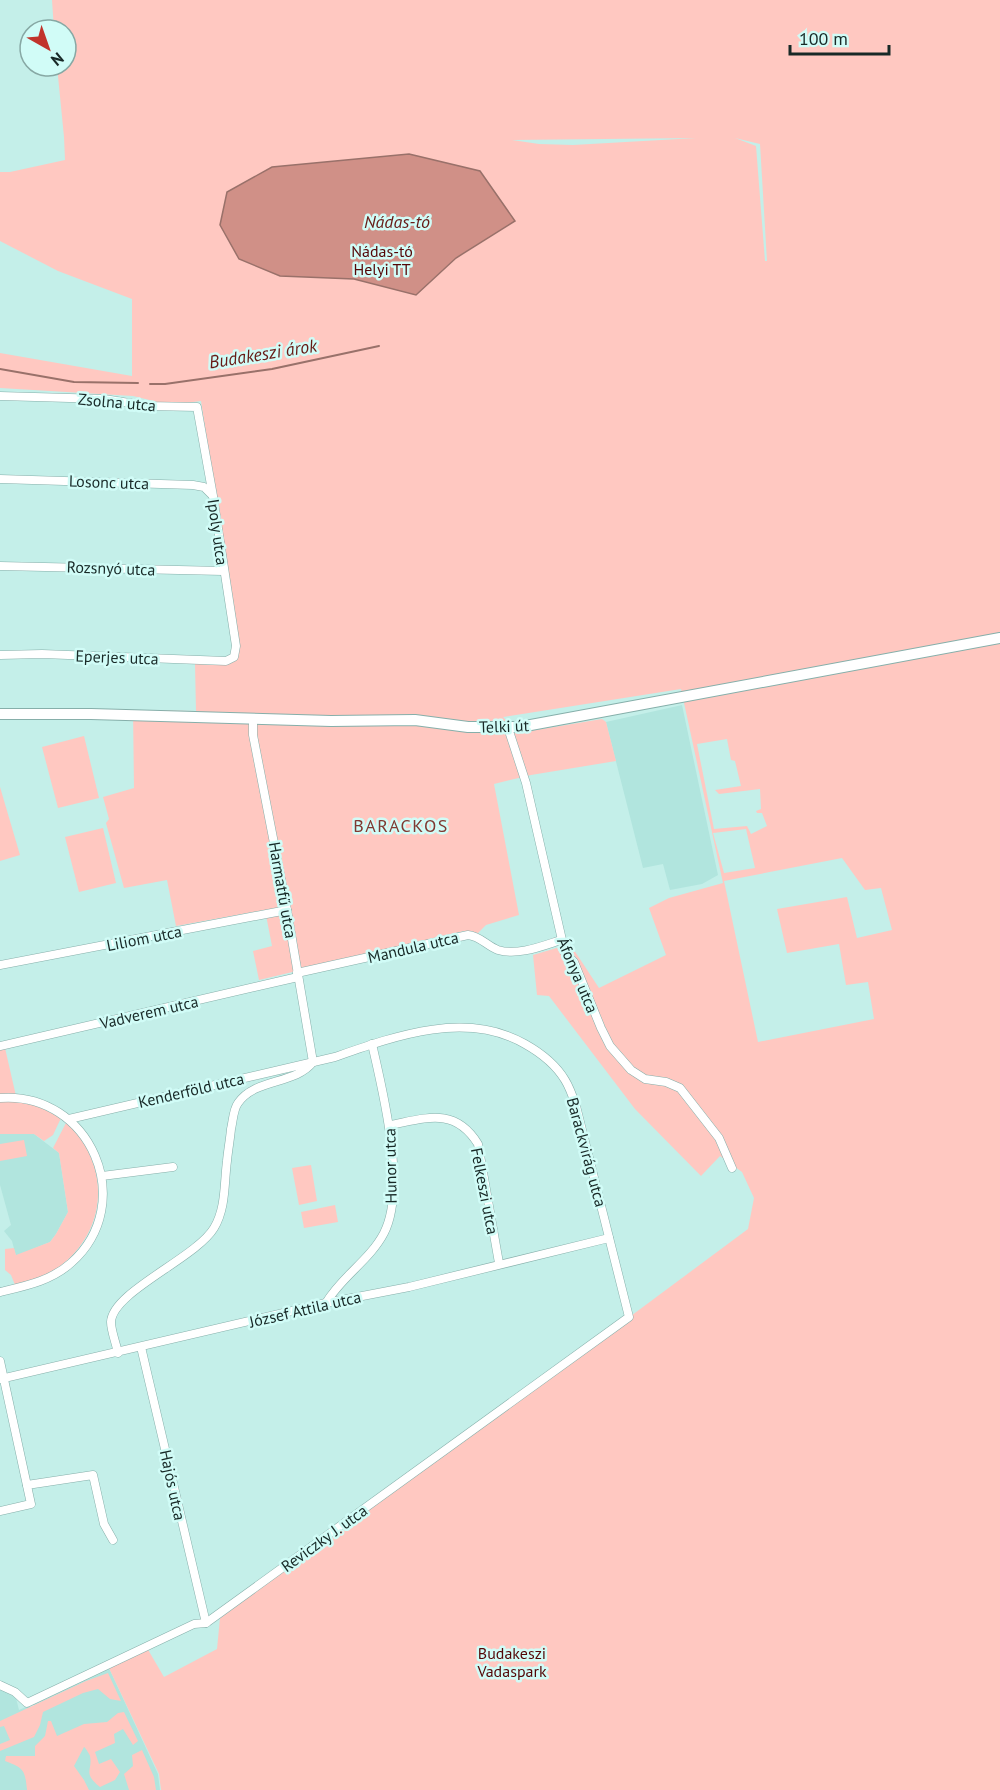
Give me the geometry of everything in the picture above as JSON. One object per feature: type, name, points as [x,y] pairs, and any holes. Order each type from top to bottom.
[{"type":"main road","name":"Telki út","points":[[0,714],[91,714],[331,721],[415,720],[468,727],[508,728],[536,725],[1000,638]]},
{"type":"street","name":"Zsolna utca","points":[[0,396],[104,399],[147,406],[197,407]]},
{"type":"street","name":"Ipoly utca","points":[[197,407],[231,608],[236,646],[234,657]]},
{"type":"street","name":"Losonc utca","points":[[0,479],[193,484],[204,487],[213,496]]},
{"type":"street","name":"Rozsnyó utca","points":[[0,566],[223,571]]},
{"type":"street","name":"Eperjes utca","points":[[0,655],[42,654],[226,661],[234,657]]},
{"type":"street","name":"Harmatfű utca","points":[[253,719],[253,735],[288,910],[313,1062]]},
{"type":"street","name":"Áfonya utca","points":[[508,728],[526,783],[565,953],[577,969],[610,1046],[631,1070],[645,1079],[666,1082],[680,1088],[719,1138],[732,1168]]},
{"type":"street","name":"Liliom utca","points":[[0,965],[288,910]]},
{"type":"street","name":"Mandula utca","points":[[298,975],[468,935],[473,935],[503,950],[531,949],[561,940]]},
{"type":"street","name":"Vadverem utca","points":[[0,1046],[298,975]]},
{"type":"street","name":"Barackvirág utca","points":[[313,1062],[335,1058],[372,1044],[456,1027],[481,1028],[515,1038],[544,1056],[566,1081],[576,1106],[628,1317]]},
{"type":"street","name":"Hunor utca","points":[[326,1303],[333,1291],[365,1259],[384,1234],[388,1222],[393,1187],[390,1125],[372,1044]]},
{"type":"street","name":"Kenderföld utca","points":[[69,1119],[313,1062]]},
{"type":"street","points":[[118,1353],[111,1323],[117,1306],[132,1291],[166,1270],[199,1244],[213,1229],[222,1212],[227,1160],[237,1104],[245,1095],[300,1073],[313,1062]]},
{"type":"street","points":[[0,1098],[33,1101],[69,1119],[95,1154],[104,1191],[100,1220],[91,1241],[71,1264],[38,1283],[0,1292]]},
{"type":"street","name":"Felkeszi utca","points":[[390,1125],[437,1117],[458,1122],[470,1131],[478,1144],[499,1263]]},
{"type":"street","points":[[102,1176],[173,1167]]},
{"type":"street","name":"József Attila utca","points":[[2,1379],[326,1303],[409,1287],[499,1263],[609,1238]]},
{"type":"street","name":"Reviczky J. utca","points":[[0,1685],[15,1692],[27,1704],[194,1623],[206,1623],[628,1317]]},
{"type":"street","name":"Hajós utca","points":[[141,1347],[206,1623]]},
{"type":"street","points":[[0,1360],[2,1379],[30,1504],[0,1511]]},
{"type":"street","points":[[27,1485],[93,1475],[104,1524],[113,1540]]},
{"type":"shaded area","points":[[682,705],[718,875],[702,884],[670,890],[663,864],[643,868],[606,722]]},
{"type":"shaded area","points":[[0,1134],[34,1134],[59,1153],[68,1212],[50,1242],[16,1256],[12,1241],[4,1231],[11,1225],[0,1185]]},
{"type":"shaded area","points":[[108,1666],[158,1774],[160,1790],[0,1790],[0,1689],[16,1698],[19,1710],[28,1706],[33,1708],[36,1706],[32,1704]]},
{"type":"green space","points":[[52,0],[1000,0],[1000,1790],[161,1790],[159,1774],[108,1666],[147,1648],[164,1677],[217,1649],[220,1618],[748,1229],[754,1198],[742,1172],[720,1156],[701,1176],[635,1109],[549,996],[537,995],[533,955],[570,944],[599,988],[666,955],[649,908],[669,898],[723,883],[681,689],[503,717],[518,733],[602,719],[606,722],[616,761],[531,775],[494,784],[519,915],[486,925],[478,933],[464,931],[259,980],[253,951],[272,946],[265,910],[176,926],[167,880],[124,888],[106,823],[109,819],[103,797],[134,788],[133,710],[196,711],[195,664],[227,663],[232,661],[239,652],[201,401],[170,405],[133,396],[0,388],[0,353],[132,376],[132,299],[58,271],[0,241],[0,172],[10,172],[65,160],[58,78],[78,78],[78,18],[53,18]],"holes":[[[696,138],[573,145],[512,140]],[[735,138],[760,144],[767,261],[765,261],[756,146]],[[727,739],[731,760],[735,761],[741,786],[715,790],[719,794],[760,789],[761,809],[756,811],[762,813],[767,826],[751,834],[747,826],[714,829],[697,744]],[[746,829],[755,868],[724,873],[713,833]],[[842,858],[865,890],[881,888],[892,930],[857,938],[847,897],[777,909],[787,953],[839,944],[846,985],[868,982],[874,1019],[758,1042],[724,881]]]},
{"type":"green space","points":[[84,736],[99,798],[58,808],[42,747]]},
{"type":"green space","points":[[0,787],[20,855],[0,861]]},
{"type":"green space","points":[[103,828],[116,883],[79,892],[65,837]]},
{"type":"green space","points":[[5,1048],[16,1096],[0,1096],[0,1049]]},
{"type":"green space","points":[[10,1100],[38,1106],[61,1118],[53,1135],[44,1141],[34,1134],[0,1134],[0,1101]]},
{"type":"green space","points":[[67,1121],[81,1139],[96,1171],[98,1188],[93,1221],[87,1236],[64,1263],[47,1274],[15,1285],[11,1275],[5,1270],[5,1249],[14,1248],[16,1255],[50,1242],[68,1212],[59,1153],[53,1148]]},
{"type":"green space","points":[[24,1140],[27,1156],[0,1161],[0,1144]]},
{"type":"green space","points":[[311,1165],[317,1201],[299,1205],[292,1168]]},
{"type":"green space","points":[[335,1205],[338,1222],[304,1228],[301,1212]]},
{"type":"green space","points":[[108,1673],[121,1701],[110,1699],[98,1689],[83,1693],[43,1712],[34,1737],[0,1751],[0,1744],[10,1740],[4,1726],[0,1727],[0,1721]]},
{"type":"green space","points":[[124,1712],[138,1741],[133,1745],[123,1729],[114,1734],[115,1743],[95,1752],[99,1764],[111,1759],[120,1772],[115,1780],[100,1787],[91,1778],[90,1756],[84,1747],[74,1766],[89,1790],[27,1790],[20,1768],[5,1761],[6,1756],[35,1756],[35,1746],[45,1736],[48,1721],[51,1721],[57,1736],[84,1724],[107,1722],[118,1713]]},
{"type":"green space","points":[[142,1750],[154,1777],[156,1790],[129,1790],[124,1774],[133,1766],[132,1755]]},
{"type":"water","name":"Nádas-tó","points":[[409,154],[480,171],[515,221],[456,258],[416,295],[354,279],[280,276],[239,259],[220,225],[227,192],[272,167]]},
{"type":"waterway","name":"Budakeszi árok","points":[[150,384],[165,384],[272,369],[379,346]]},
{"type":"waterway","name":"Budakeszi árok","points":[[0,369],[74,382],[138,383]]},
{"type":"district","name":"BARACKOS","points":[[401,826]]},
{"type":"park label","name":"Nádas-tó Helyi TT","points":[[382,260]]},
{"type":"park label","name":"Budakeszi Vadaspark","points":[[512,1662]]}]
